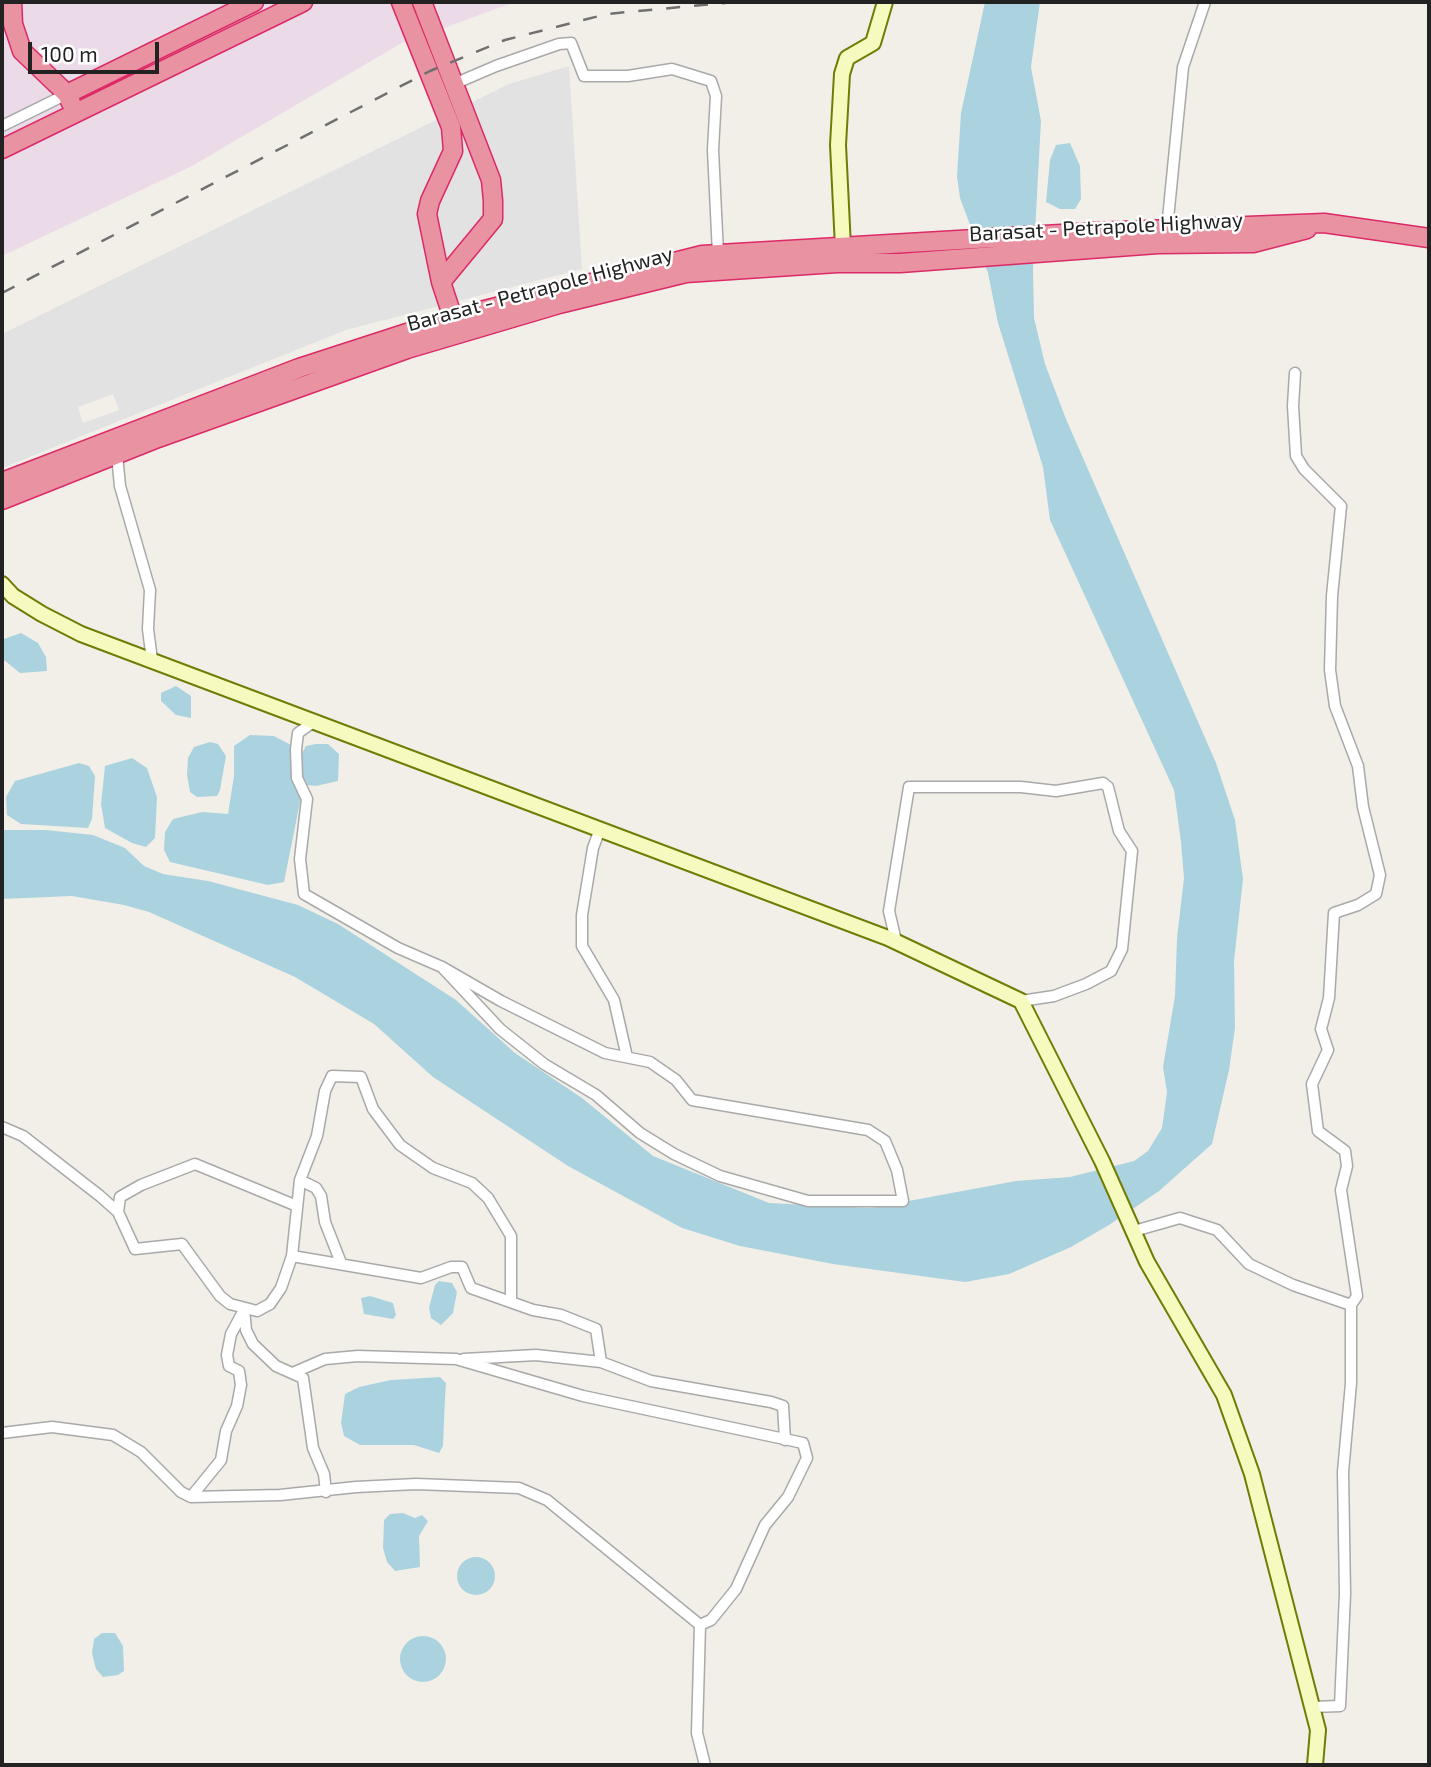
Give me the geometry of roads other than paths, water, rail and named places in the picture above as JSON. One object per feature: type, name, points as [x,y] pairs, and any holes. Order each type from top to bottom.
[{"type":"highway","points":[[12,2],[13,24],[22,51],[67,94],[76,113]]},
{"type":"highway","points":[[67,94],[254,2]]},
{"type":"highway","points":[[2,149],[303,2]]},
{"type":"highway","points":[[401,2],[451,127],[453,151],[430,201],[428,214],[441,282],[453,318]]},
{"type":"highway","points":[[422,2],[491,180],[492,219],[441,282]]},
{"type":"highway","name":"Barasat - Petrapole Highway","points":[[2,500],[323,377],[559,304],[673,276],[934,250],[1095,240],[1253,243],[1276,240],[1324,223]]},
{"type":"highway","name":"Barasat - Petrapole Highway","points":[[1095,240],[1167,229],[1324,223],[1429,238]]},
{"type":"highway","name":"Barasat - Petrapole Highway","points":[[2,482],[299,368],[453,318],[702,255],[843,247],[934,250]]},
{"type":"street","points":[[843,247],[838,145],[842,74],[847,58],[873,43],[885,2]]},
{"type":"street","points":[[1167,229],[1183,67],[1205,2]]},
{"type":"street","points":[[454,85],[496,66],[559,44],[571,43],[584,76],[628,76],[672,69],[711,81],[716,96],[713,161],[718,254]]},
{"type":"street","points":[[2,126],[67,94]]},
{"type":"street","points":[[1295,373],[1293,406],[1296,456],[1304,469],[1341,506],[1332,596],[1330,670],[1335,706],[1358,766],[1363,807],[1380,875],[1376,894],[1358,905],[1334,913],[1329,998],[1321,1029],[1328,1050],[1312,1084],[1318,1131],[1345,1151],[1347,1166],[1341,1190],[1347,1222],[1346,1241],[1357,1296],[1351,1305],[1351,1384],[1343,1472],[1345,1594],[1340,1706],[1312,1707]]},
{"type":"street","points":[[117,455],[120,486],[150,590],[149,629],[152,660]]},
{"type":"street","points":[[2,584],[13,596],[54,621],[312,723],[896,942],[1021,1001],[1054,996],[1086,984],[1111,971],[1122,949],[1132,851],[1119,831],[1108,787],[1103,783],[1056,791],[1009,786],[909,787],[889,911],[896,942]]},
{"type":"street","points":[[312,723],[298,733],[296,749],[297,778],[307,799],[300,859],[304,894],[398,948],[442,967],[501,1001],[605,1053],[650,1062],[677,1080],[692,1100],[868,1130],[885,1141],[897,1170],[903,1201],[808,1201],[720,1176],[674,1154],[500,1029],[442,967]]},
{"type":"street","points":[[600,829],[593,848],[582,915],[582,946],[614,1000],[627,1058]]},
{"type":"street","points":[[1021,1001],[1102,1161],[1147,1262],[1224,1395],[1252,1474],[1318,1730],[1315,1765]]},
{"type":"street","points":[[2,1127],[23,1136],[59,1161],[118,1212],[135,1249],[182,1244],[220,1296],[244,1309],[257,1311],[270,1304],[281,1288],[292,1256],[300,1180],[317,1136],[325,1091],[332,1076],[361,1077],[373,1109],[400,1145],[433,1168],[472,1183],[488,1198],[511,1236],[511,1302]]},
{"type":"street","points":[[118,1212],[120,1197],[141,1185],[195,1164],[297,1206]]},
{"type":"street","points":[[300,1180],[316,1188],[321,1196],[325,1222],[341,1263]]},
{"type":"street","points":[[1133,1229],[1181,1218],[1217,1230],[1249,1264],[1293,1285],[1351,1305]]},
{"type":"street","points":[[292,1256],[421,1278],[451,1267],[462,1267],[471,1288],[561,1315],[596,1329],[601,1362]]},
{"type":"street","points":[[244,1309],[246,1331],[253,1344],[276,1366],[295,1372],[303,1378],[307,1390],[313,1448],[324,1474],[326,1492]]},
{"type":"street","points":[[191,1497],[221,1460],[226,1431],[237,1406],[241,1385],[239,1371],[229,1366],[227,1355],[231,1334],[244,1309]]},
{"type":"street","points":[[295,1372],[326,1359],[358,1356],[456,1359],[536,1355],[601,1362],[651,1381],[783,1406],[785,1440]]},
{"type":"street","points":[[456,1359],[570,1392],[803,1443],[807,1458],[788,1497],[765,1525],[736,1589],[711,1620],[699,1625]]},
{"type":"street","points":[[2,1433],[52,1427],[113,1435],[141,1452],[181,1492],[191,1497],[326,1492],[356,1486],[416,1484],[519,1488],[547,1500],[699,1625]]},
{"type":"street","points":[[699,1625],[697,1733],[705,1765]]},
{"type":"water","points":[[985,2],[1040,2],[1031,67],[1041,121],[1033,269],[1034,318],[1045,364],[1066,419],[1216,763],[1235,820],[1243,879],[1234,961],[1235,1028],[1229,1070],[1212,1144],[1159,1191],[1109,1225],[1071,1247],[1009,1274],[965,1282],[833,1264],[740,1246],[682,1228],[568,1166],[433,1077],[374,1024],[295,977],[149,912],[124,905],[72,896],[2,899],[2,830],[46,830],[93,835],[125,848],[144,866],[163,874],[208,881],[298,905],[338,924],[456,1000],[515,1053],[582,1098],[653,1156],[769,1203],[871,1208],[1016,1181],[1070,1177],[1134,1161],[1148,1151],[1162,1128],[1167,1092],[1163,1067],[1175,996],[1177,938],[1184,878],[1174,790],[1050,520],[1043,467],[998,323],[988,273],[960,198],[957,176],[961,113]]},
{"type":"water","points":[[1070,143],[1080,166],[1081,199],[1075,209],[1060,209],[1046,202],[1050,160],[1056,145]]},
{"type":"water","points":[[21,633],[38,643],[46,657],[47,671],[20,673],[4,660],[4,639]]},
{"type":"water","points":[[176,686],[191,696],[191,718],[176,715],[161,701],[161,693]]},
{"type":"water","points":[[250,735],[274,736],[291,745],[292,768],[301,797],[284,882],[268,885],[170,862],[164,850],[165,832],[173,819],[202,812],[228,814],[234,776],[234,746]]},
{"type":"water","points":[[210,742],[218,744],[226,756],[220,790],[217,796],[197,797],[190,792],[188,758],[194,747]]},
{"type":"water","points":[[328,744],[339,754],[338,781],[316,786],[307,785],[302,777],[299,764],[301,755],[306,746]]},
{"type":"water","points":[[132,758],[147,768],[157,797],[155,838],[146,847],[132,843],[105,828],[101,804],[105,766]]},
{"type":"water","points":[[79,763],[89,766],[95,776],[92,819],[88,828],[21,824],[7,815],[6,797],[15,781]]},
{"type":"water","points":[[439,1281],[452,1283],[457,1292],[453,1313],[441,1325],[431,1318],[429,1308],[435,1285]]},
{"type":"water","points":[[370,1296],[393,1303],[396,1315],[393,1319],[364,1314],[361,1298]]},
{"type":"water","points":[[440,1377],[446,1383],[443,1446],[439,1453],[414,1445],[360,1445],[344,1436],[341,1423],[345,1394],[359,1387],[391,1380]]},
{"type":"water","points":[[403,1513],[415,1518],[422,1515],[428,1521],[419,1536],[420,1567],[395,1571],[387,1562],[383,1548],[384,1520],[390,1514]]},
{"type":"water","points":[[476,1557],[489,1563],[495,1576],[489,1589],[476,1595],[463,1589],[457,1576],[463,1563]]},
{"type":"water","points":[[102,1633],[115,1633],[123,1646],[124,1671],[118,1675],[103,1677],[96,1669],[92,1653],[94,1639]]},
{"type":"water","points":[[423,1636],[440,1642],[446,1659],[440,1676],[423,1682],[406,1676],[400,1659],[406,1642]]},
{"type":"railway","points":[[2,293],[430,71],[505,40],[607,14],[734,2]]}]
